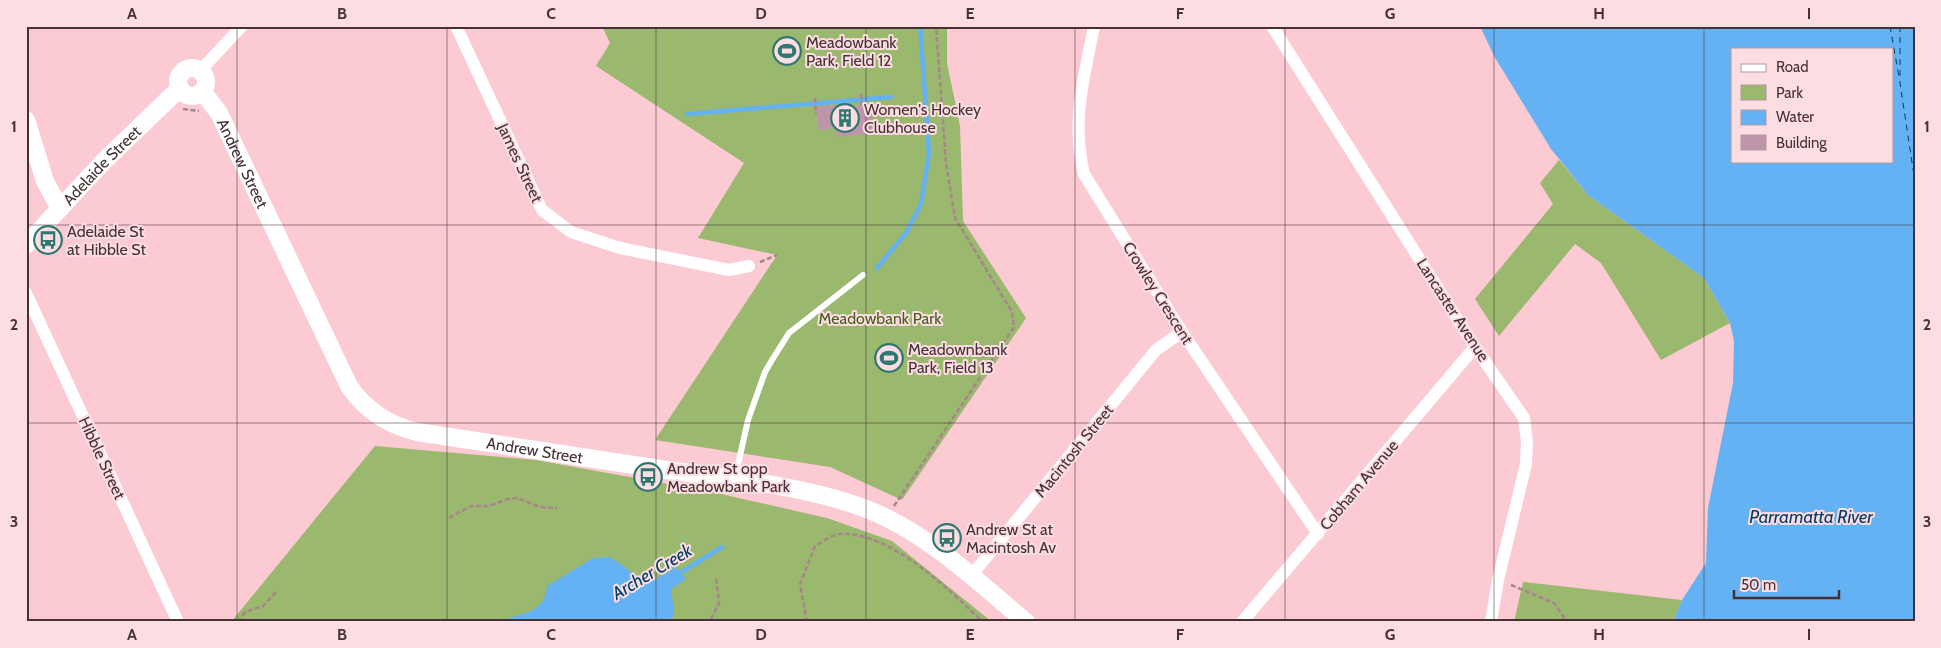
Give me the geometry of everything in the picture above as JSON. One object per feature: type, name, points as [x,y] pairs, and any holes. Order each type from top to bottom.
[{"type":"main road","points":[[192,68],[200,71],[206,79],[203,100],[191,96],[180,88],[178,80],[182,73],[192,68]]},
{"type":"main road","name":"Adelaide Street","points":[[26,245],[104,161],[180,88]]},
{"type":"main road","name":"Andrew Street","points":[[203,100],[219,113],[349,386],[359,402],[374,413],[400,428],[417,432],[735,480],[829,497],[886,518],[917,536],[971,576],[1026,622]]},
{"type":"main road","points":[[26,120],[46,181],[60,209]]},
{"type":"street","points":[[200,71],[242,26]]},
{"type":"street","name":"James Street","points":[[456,26],[542,210],[571,232],[620,248],[729,270],[749,266]]},
{"type":"street","name":"Crowley Crescent","points":[[1094,26],[1077,117],[1078,149],[1084,174],[1182,332],[1318,534]]},
{"type":"street","name":"Lancaster Avenue","points":[[1272,26],[1476,347],[1524,418],[1527,442],[1526,464],[1498,580],[1491,622]]},
{"type":"street","name":"Hibble Street","points":[[26,294],[178,622]]},
{"type":"street","name":"Macintosh Street","points":[[971,576],[1156,350],[1182,332]]},
{"type":"street","name":"Cobham Avenue","points":[[1242,622],[1476,347]]},
{"type":"lane","points":[[735,480],[748,420],[769,366],[790,333],[863,275]]},
{"type":"path","points":[[886,518],[1014,327],[1012,312],[955,218],[946,163],[936,26]]},
{"type":"path","points":[[861,94],[862,105]]},
{"type":"path","points":[[815,98],[816,115]]},
{"type":"path","points":[[183,109],[200,111],[203,100]]},
{"type":"path","points":[[749,266],[777,255]]},
{"type":"path","points":[[449,518],[471,506],[489,506],[508,498],[527,501],[540,507],[557,508]]},
{"type":"path","points":[[807,622],[800,584],[814,546],[837,534],[869,539],[897,552],[961,599],[975,617],[983,622]]},
{"type":"path","points":[[704,622],[711,619],[719,603],[716,578]]},
{"type":"path","points":[[1498,580],[1554,602],[1567,622]]},
{"type":"path","points":[[238,622],[245,612],[263,606],[276,592]]},
{"type":"path","points":[[975,617],[975,622]]},
{"type":"green space","name":"Meadowbank Park","points":[[602,26],[947,26],[947,63],[960,126],[963,221],[1026,318],[902,500],[830,467],[655,440],[777,255],[698,238],[744,163],[596,66],[610,43]]},
{"type":"green space","points":[[1559,160],[1588,195],[1704,278],[1730,323],[1661,360],[1601,263],[1575,244],[1499,336],[1475,299],[1553,204],[1540,183]]},
{"type":"green space","points":[[375,446],[536,460],[712,492],[827,518],[892,541],[992,622],[231,622]]},
{"type":"green space","points":[[1523,582],[1682,600],[1673,622],[1514,622]]},
{"type":"water","name":"Parramatta River","points":[[1480,26],[1915,26],[1915,622],[1673,622],[1682,600],[1706,563],[1708,508],[1733,383],[1734,341],[1730,323],[1704,278],[1588,195],[1551,149],[1494,56]]},
{"type":"water","points":[[609,557],[639,578],[645,580],[653,580],[675,567],[686,579],[671,589],[674,612],[671,622],[501,622],[536,608],[545,596],[547,586],[593,558]]},
{"type":"building","name":"Women's Hockey Clubhouse","points":[[846,104],[846,107],[870,104],[873,133],[837,137],[836,128],[819,130],[816,107]]},
{"type":"waterway","name":"Archer Creek","points":[[877,268],[906,233],[921,204],[929,153],[920,26]]},
{"type":"waterway","points":[[687,114],[891,97]]},
{"type":"waterway","name":"Archer Creek","points":[[675,576],[722,547]]},
{"type":"ferry route","points":[[1890,26],[1894,48]]},
{"type":"ferry route","points":[[1900,26],[1900,83],[1915,182]]},
{"type":"ferry route","points":[[1894,49],[1899,77]]},
{"type":"place","name":"Meadowbank Park, Field 12","points":[[787,51]]},
{"type":"place","name":"Women's Hockey Clubhouse","points":[[845,118]]},
{"type":"place","name":"Adelaide St at Hibble St","points":[[48,240]]},
{"type":"place","name":"Meadownbank Park, Field 13","points":[[889,358]]},
{"type":"place","name":"Andrew St opp Meadowbank Park","points":[[648,477]]},
{"type":"place","name":"Andrew St at Macintosh Av","points":[[947,538]]}]
